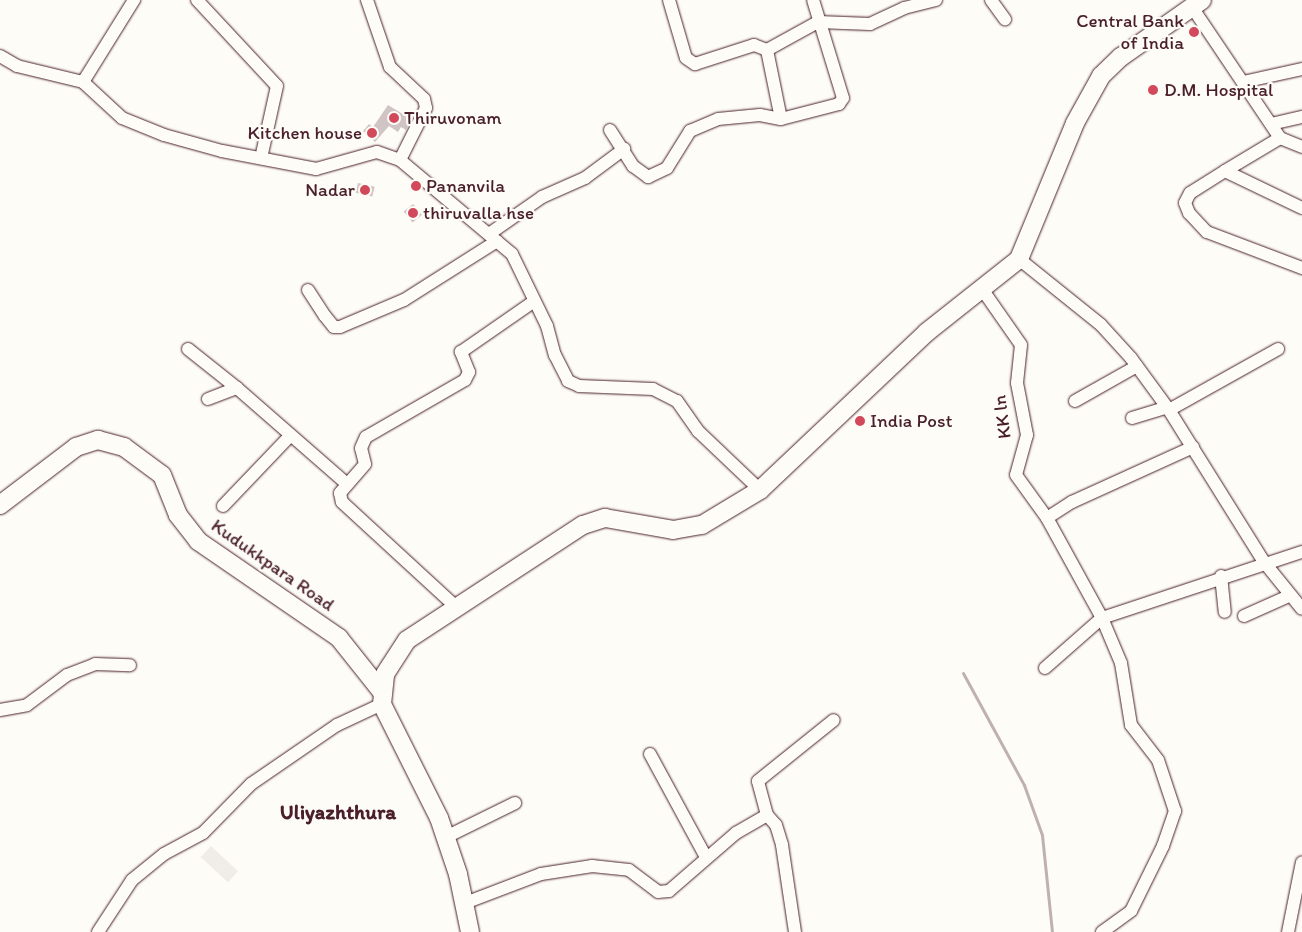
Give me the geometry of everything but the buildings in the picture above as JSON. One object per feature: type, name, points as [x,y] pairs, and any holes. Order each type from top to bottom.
[{"type":"main road","points":[[382,698],[385,674],[407,640],[455,606],[583,525],[605,518],[673,530],[702,525],[760,490],[927,332],[1019,259],[1075,123],[1101,76],[1121,57],[1197,4]]},
{"type":"main road","name":"Kudukkpara Road","points":[[0,505],[76,447],[98,440],[124,448],[162,475],[178,514],[198,541],[339,638],[382,698],[446,837],[465,904],[470,932]]},
{"type":"street","points":[[83,82],[134,0]]},
{"type":"street","points":[[197,0],[277,86],[261,158]]},
{"type":"street","points":[[367,0],[390,67],[424,99],[426,108],[400,160]]},
{"type":"street","points":[[669,0],[686,58],[695,64],[754,45],[767,50],[818,22],[870,24],[904,8],[936,0]]},
{"type":"street","points":[[610,130],[640,174],[656,175],[666,168],[690,131],[718,119],[760,115],[781,119],[839,104],[843,98],[818,22],[813,0]]},
{"type":"street","points":[[991,0],[1005,19]]},
{"type":"street","points":[[1197,4],[1243,82],[1280,138],[1302,147]]},
{"type":"street","points":[[767,50],[781,119]]},
{"type":"street","points":[[0,56],[17,66],[83,82],[122,118],[164,135],[316,169],[377,152],[400,160],[444,200],[512,254],[533,302],[547,326],[554,355],[568,381],[579,386],[652,389],[677,402],[698,431],[760,490]]},
{"type":"street","points":[[1243,82],[1302,69]]},
{"type":"street","points":[[1271,124],[1302,117]]},
{"type":"street","points":[[1280,138],[1190,194],[1185,203],[1189,213],[1206,232],[1302,268]]},
{"type":"street","points":[[308,290],[334,327],[340,327],[404,300],[493,237],[542,197],[585,178],[624,149]]},
{"type":"street","points":[[1225,171],[1302,208]]},
{"type":"street","points":[[1019,259],[1100,325],[1137,366],[1168,408],[1264,562],[1289,596],[1302,609]]},
{"type":"street","name":"KK ln","points":[[982,289],[1021,345],[1017,383],[1027,436],[1016,475],[1047,518],[1102,618],[1122,662],[1131,725],[1158,760],[1175,811],[1163,846],[1130,912],[1102,932]]},
{"type":"street","points":[[455,606],[342,502],[340,493],[365,464],[361,448],[366,437],[465,380],[469,372],[461,352],[533,302]]},
{"type":"street","points":[[188,349],[264,408],[290,436],[347,484]]},
{"type":"street","points":[[1132,418],[1168,408],[1278,349]]},
{"type":"street","points":[[1075,401],[1137,366]]},
{"type":"street","points":[[208,399],[237,388]]},
{"type":"street","points":[[224,506],[290,436]]},
{"type":"street","points":[[1047,518],[1072,502],[1193,447]]},
{"type":"street","points":[[1045,668],[1102,618],[1221,576],[1302,552]]},
{"type":"street","points":[[1221,576],[1225,612]]},
{"type":"street","points":[[1244,616],[1289,596]]},
{"type":"street","points":[[0,710],[27,705],[67,675],[95,664],[130,665]]},
{"type":"street","points":[[98,932],[132,880],[164,854],[203,833],[251,784],[337,725],[382,698]]},
{"type":"street","points":[[795,932],[782,845],[776,825],[767,815],[758,781],[834,720]]},
{"type":"street","points":[[650,754],[706,857]]},
{"type":"street","points":[[446,837],[515,803]]},
{"type":"street","points":[[465,904],[541,874],[592,866],[629,870],[658,892],[669,891],[706,857],[767,815]]},
{"type":"street","points":[[1288,932],[1302,862]]},
{"type":"shaded area","points":[[211,846],[238,871],[228,882],[201,857]]},
{"type":"waterway","points":[[963,673],[1024,785],[1042,835],[1052,932]]},
{"type":"place","name":"Central Bank of India","points":[[1194,32]]},
{"type":"place","name":"D.M. Hospital","points":[[1153,90]]},
{"type":"place","name":"Thiruvonam","points":[[394,118]]},
{"type":"place","name":"Kitchen house","points":[[372,133]]},
{"type":"place","name":"Pananvila","points":[[416,186]]},
{"type":"place","name":"Nadar","points":[[365,190]]},
{"type":"place","name":"thiruvalla hse","points":[[413,213]]},
{"type":"place","name":"India Post","points":[[860,421]]},
{"type":"district","name":"Uliyazhthura","points":[[338,812]]}]
